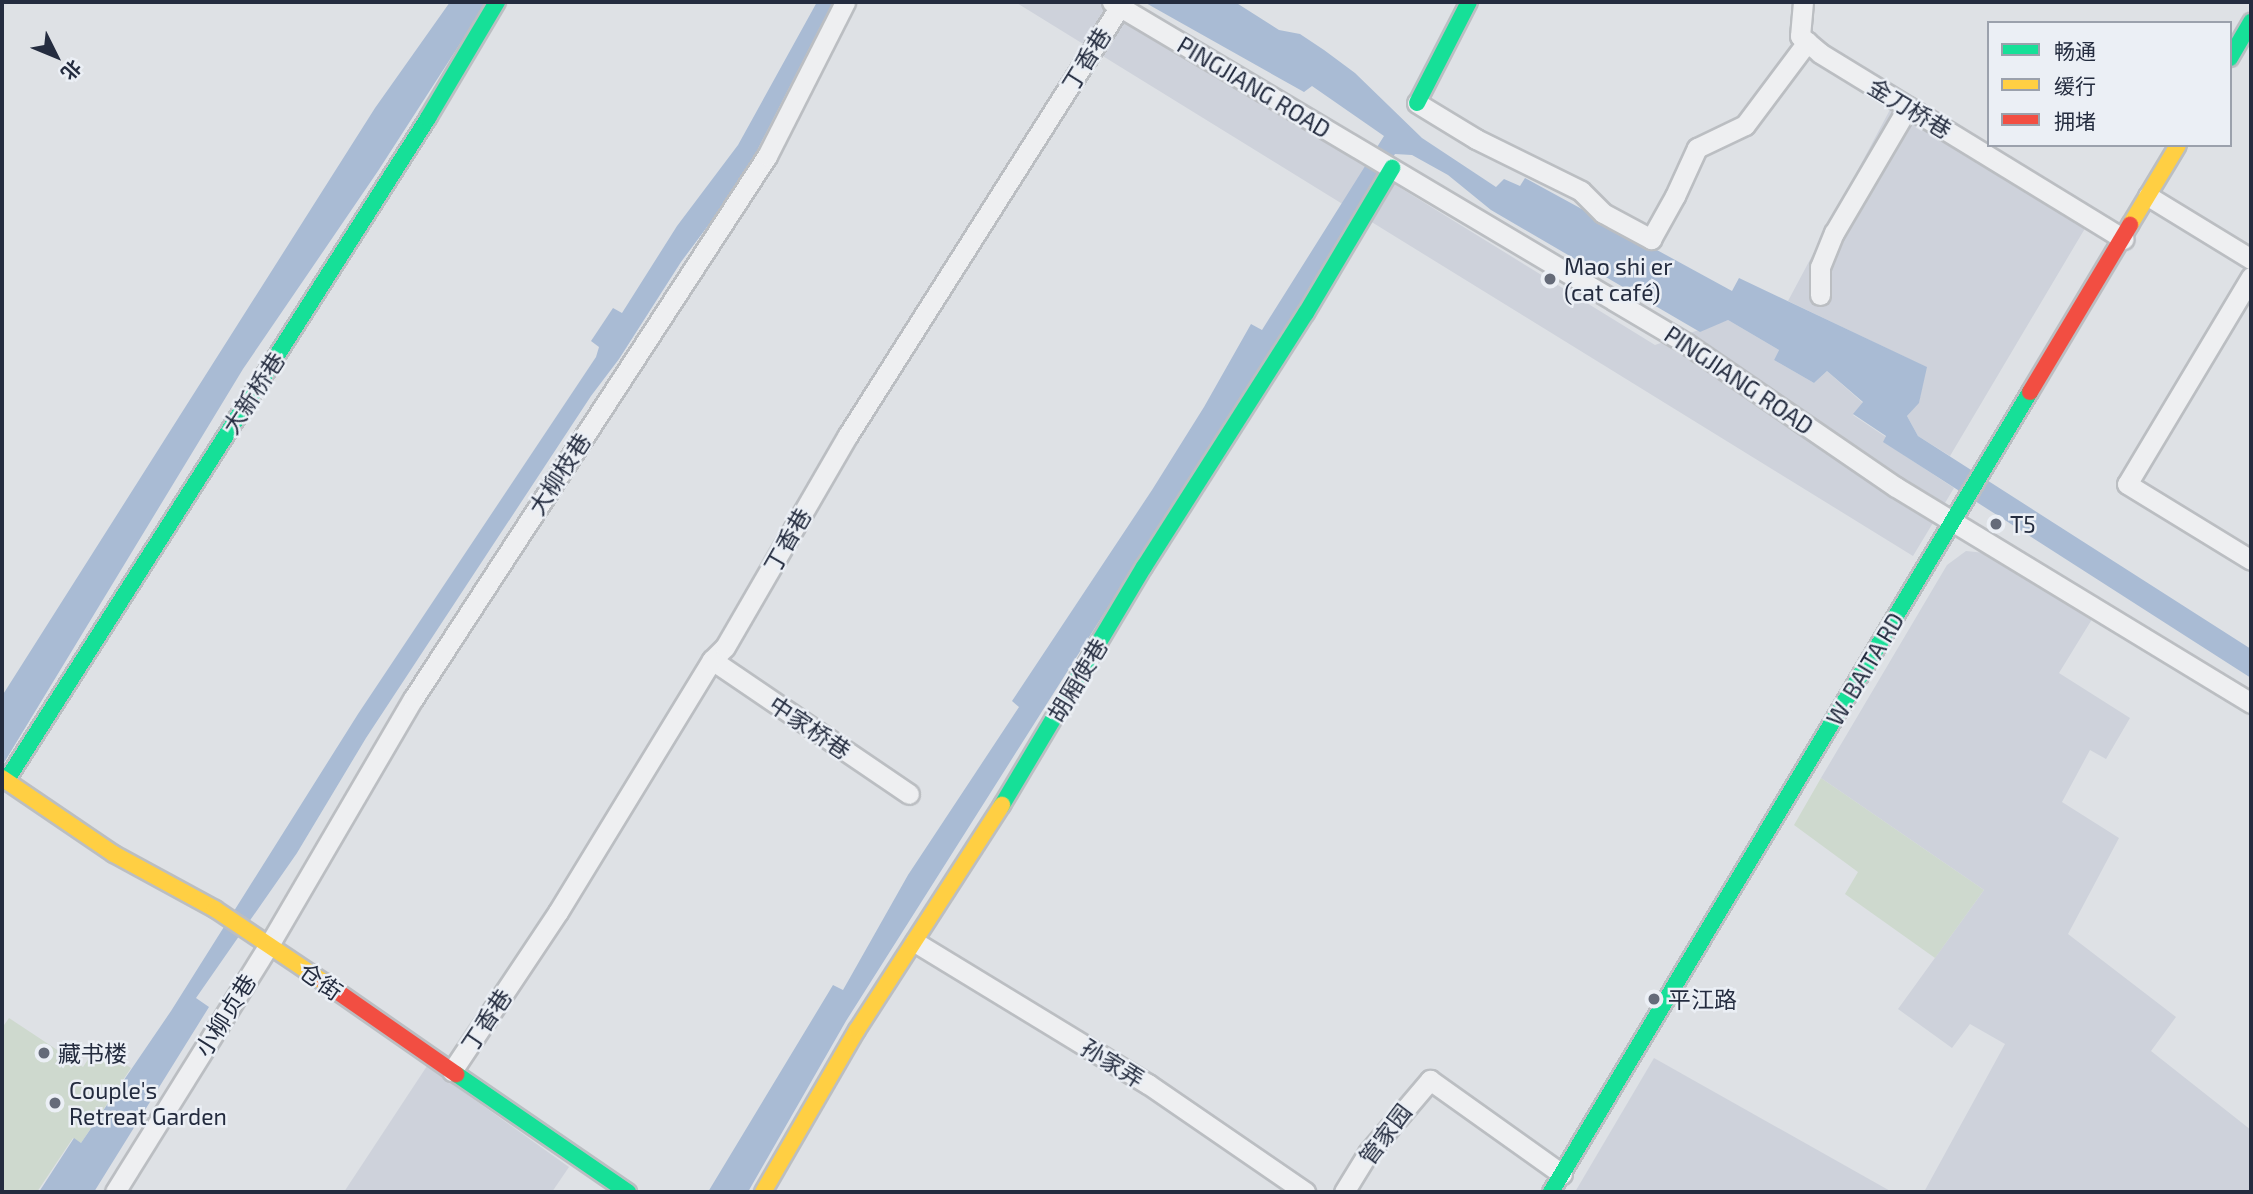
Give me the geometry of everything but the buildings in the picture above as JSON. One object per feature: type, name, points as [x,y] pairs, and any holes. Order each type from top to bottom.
[{"type":"street","name":"大新桥巷","points":[[3,782],[428,118],[497,2]]},
{"type":"street","name":"大柳枝巷","points":[[270,945],[413,699],[767,156],[845,2]]},
{"type":"street","points":[[1469,2],[1417,103],[1476,139],[1581,191],[1603,213],[1651,239],[1697,148],[1745,125],[1807,42],[1801,36],[1803,2]]},
{"type":"street","name":"PINGJIANG ROAD","points":[[1116,4],[1687,344],[1896,487],[1956,515],[2251,703]]},
{"type":"street","name":"丁香巷","points":[[452,1072],[558,912],[712,660],[725,647],[848,435],[1116,4]]},
{"type":"street","points":[[2232,55],[2251,22]]},
{"type":"street","name":"金刀桥巷","points":[[1807,42],[1820,53],[2124,239]]},
{"type":"street","points":[[1820,295],[1820,267],[1834,233],[1908,107]]},
{"type":"street","name":"W. BAITA RD","points":[[1551,1192],[2177,147]]},
{"type":"street","name":"胡厢使巷","points":[[763,1192],[857,1030],[975,850],[1144,567],[1306,313],[1391,168]]},
{"type":"street","points":[[2148,196],[2251,259]]},
{"type":"street","points":[[2251,277],[2127,484],[2251,560]]},
{"type":"street","name":"中家桥巷","points":[[712,660],[909,794]]},
{"type":"street","name":"仓街","points":[[3,782],[114,854],[215,909],[270,945],[628,1192]]},
{"type":"street","name":"孙家弄","points":[[915,942],[1148,1084],[1305,1192]]},
{"type":"street","name":"小柳贞巷","points":[[115,1192],[270,945]]},
{"type":"street","name":"管家园","points":[[1344,1192],[1368,1153],[1430,1080],[1562,1174]]},
{"type":"shaded area","points":[[1015,2],[1099,2],[1655,345],[1728,320],[1779,350],[1774,360],[1814,383],[1827,371],[1863,403],[1853,415],[1886,437],[1884,442],[1954,488],[1913,556]]},
{"type":"shaded area","points":[[1893,104],[2087,225],[1950,456],[1918,436],[1907,416],[1919,402],[1926,367],[1788,301]]},
{"type":"shaded area","points":[[1966,551],[1985,553],[2094,616],[2059,673],[2130,718],[2106,759],[2090,750],[2062,802],[2119,838],[2068,934],[2176,1017],[2151,1051],[2251,1130],[2251,1192],[1924,1192],[2005,1044],[1970,1024],[1952,1048],[1898,1009],[1984,890],[1821,778],[1947,565]]},
{"type":"shaded area","points":[[1821,778],[1984,890],[1935,958],[1845,894],[1858,872],[1794,825]]},
{"type":"shaded area","name":"Couple's Retreat Garden","points":[[9,1018],[83,1067],[97,1046],[131,1068],[81,1143],[73,1138],[37,1192],[2,1192],[2,1028]]},
{"type":"shaded area","points":[[1654,1058],[1892,1192],[1575,1192]]},
{"type":"shaded area","points":[[427,1066],[569,1167],[552,1192],[344,1192]]},
{"type":"water","points":[[450,2],[487,2],[378,171],[243,369],[2,766],[2,696],[375,108]]},
{"type":"water","points":[[817,2],[833,2],[742,180],[681,262],[619,359],[591,396],[366,738],[297,853],[196,998],[209,1007],[94,1192],[39,1192],[74,1138],[81,1143],[171,1011],[358,714],[596,357],[599,347],[591,341],[613,308],[622,313],[677,226],[738,145]]},
{"type":"water","points":[[1144,2],[1235,2],[1279,30],[1300,34],[1324,50],[1355,73],[1422,138],[1496,187],[1504,179],[1520,186],[1525,178],[1732,291],[1739,278],[1927,367],[1919,403],[1907,416],[1918,436],[2251,649],[2251,678],[1883,442],[1886,436],[1853,414],[1863,402],[1827,371],[1814,383],[1774,360],[1779,350],[1728,320],[1700,332],[1491,210],[1448,175],[1412,155],[1395,154],[846,1021],[748,1192],[708,1192],[833,985],[843,990],[908,875],[1019,707],[1012,701],[1152,490],[1204,407],[1251,324],[1262,330],[1384,136],[1312,86],[1304,92]]},
{"type":"traffic: fast","points":[[6,781],[428,118],[497,2]]},
{"type":"traffic: fast","points":[[1417,103],[1469,2]]},
{"type":"traffic: fast","points":[[2232,55],[2251,22]]},
{"type":"traffic: fast","points":[[1002,805],[1144,567],[1306,313],[1392,168]]},
{"type":"traffic: fast","points":[[1551,1192],[2030,392]]},
{"type":"traffic: fast","points":[[456,1074],[628,1192]]},
{"type":"traffic: slow","points":[[2130,225],[2177,147]]},
{"type":"traffic: slow","points":[[2,778],[114,854],[215,909],[325,983]]},
{"type":"traffic: slow","points":[[763,1192],[857,1030],[1002,805]]},
{"type":"traffic: jam","points":[[2030,392],[2130,225]]},
{"type":"traffic: jam","points":[[325,983],[456,1074]]},
{"type":"place","name":"Mao shi er (cat café)","points":[[1550,279]]},
{"type":"place","name":"T5","points":[[1996,524]]},
{"type":"place","name":"平江路","points":[[1654,999]]},
{"type":"place","name":"藏书楼","points":[[44,1053]]},
{"type":"place","name":"Couple's Retreat Garden","points":[[55,1103]]}]
